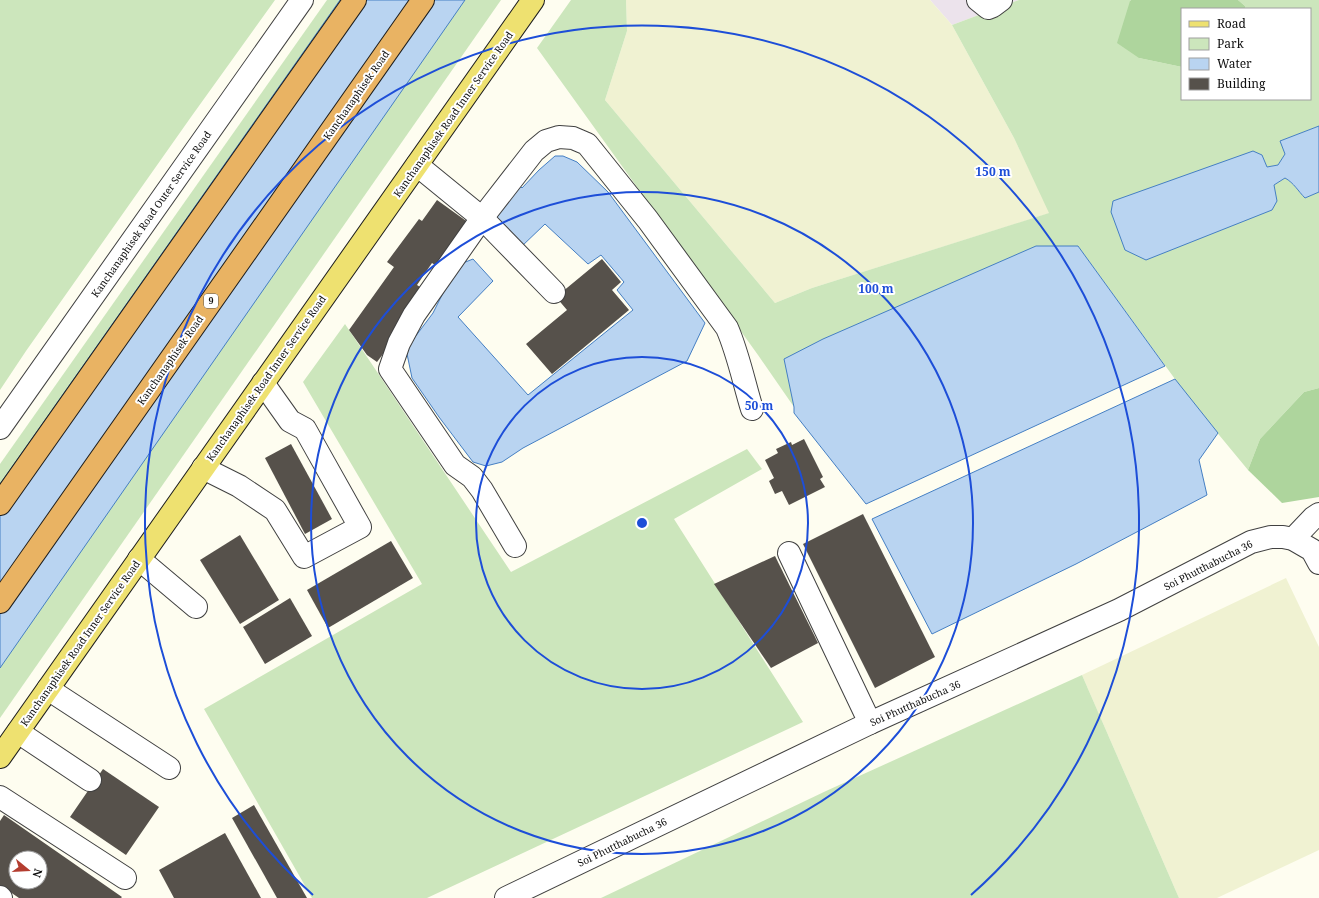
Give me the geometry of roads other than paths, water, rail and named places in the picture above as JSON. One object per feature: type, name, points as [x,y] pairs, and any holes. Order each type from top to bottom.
[{"type":"highway","points":[[0,504],[355,0]]},
{"type":"highway","name":"Kanchanaphisek Road","points":[[0,602],[423,0]]},
{"type":"main road","name":"Kanchanaphisek Road Inner Service Road","points":[[0,757],[533,0]]},
{"type":"street","name":"Kanchanaphisek Road Outer Service Road","points":[[0,428],[302,0]]},
{"type":"street","points":[[978,0],[988,8],[1001,0]]},
{"type":"street","points":[[515,546],[482,490],[472,477],[455,465],[390,369],[399,343],[414,315],[482,218],[534,151],[546,141],[559,137],[573,138],[587,144],[648,220],[727,328],[733,343],[752,409]]},
{"type":"street","points":[[417,165],[482,218],[554,292]]},
{"type":"street","points":[[203,468],[239,486],[274,510],[304,557],[360,527],[305,429],[290,421],[263,383]]},
{"type":"street","points":[[1293,539],[1313,518],[1319,514]]},
{"type":"street","name":"Soi Phutthabucha 36","points":[[506,898],[870,723],[1119,610],[1252,542],[1271,536],[1293,539],[1312,550],[1319,563]]},
{"type":"street","points":[[789,553],[870,723]]},
{"type":"street","points":[[139,559],[196,607]]},
{"type":"street","points":[[48,689],[169,768]]},
{"type":"street","points":[[18,732],[90,780]]},
{"type":"street","points":[[0,797],[125,878]]},
{"type":"water","points":[[340,0],[465,0],[0,668],[0,484]]},
{"type":"water","points":[[1319,126],[1319,192],[1305,198],[1285,178],[1274,185],[1277,201],[1272,210],[1146,260],[1125,250],[1111,212],[1113,201],[1253,151],[1262,155],[1267,167],[1278,165],[1285,154],[1280,141]]},
{"type":"water","points":[[555,156],[563,156],[577,162],[608,192],[705,323],[687,361],[523,448],[502,462],[486,466],[473,462],[412,378],[406,349],[433,313],[444,291],[449,276],[463,263],[473,259],[493,281],[458,317],[528,395],[633,310],[617,290],[624,282],[601,255],[588,264],[545,224],[521,247],[516,246],[495,215],[519,185],[522,188]]},
{"type":"water","points":[[1036,246],[1078,246],[1165,366],[866,504],[794,413],[784,359],[823,339]]},
{"type":"water","points":[[1175,379],[1218,433],[1199,460],[1207,495],[1076,564],[932,634],[872,519]]}]
